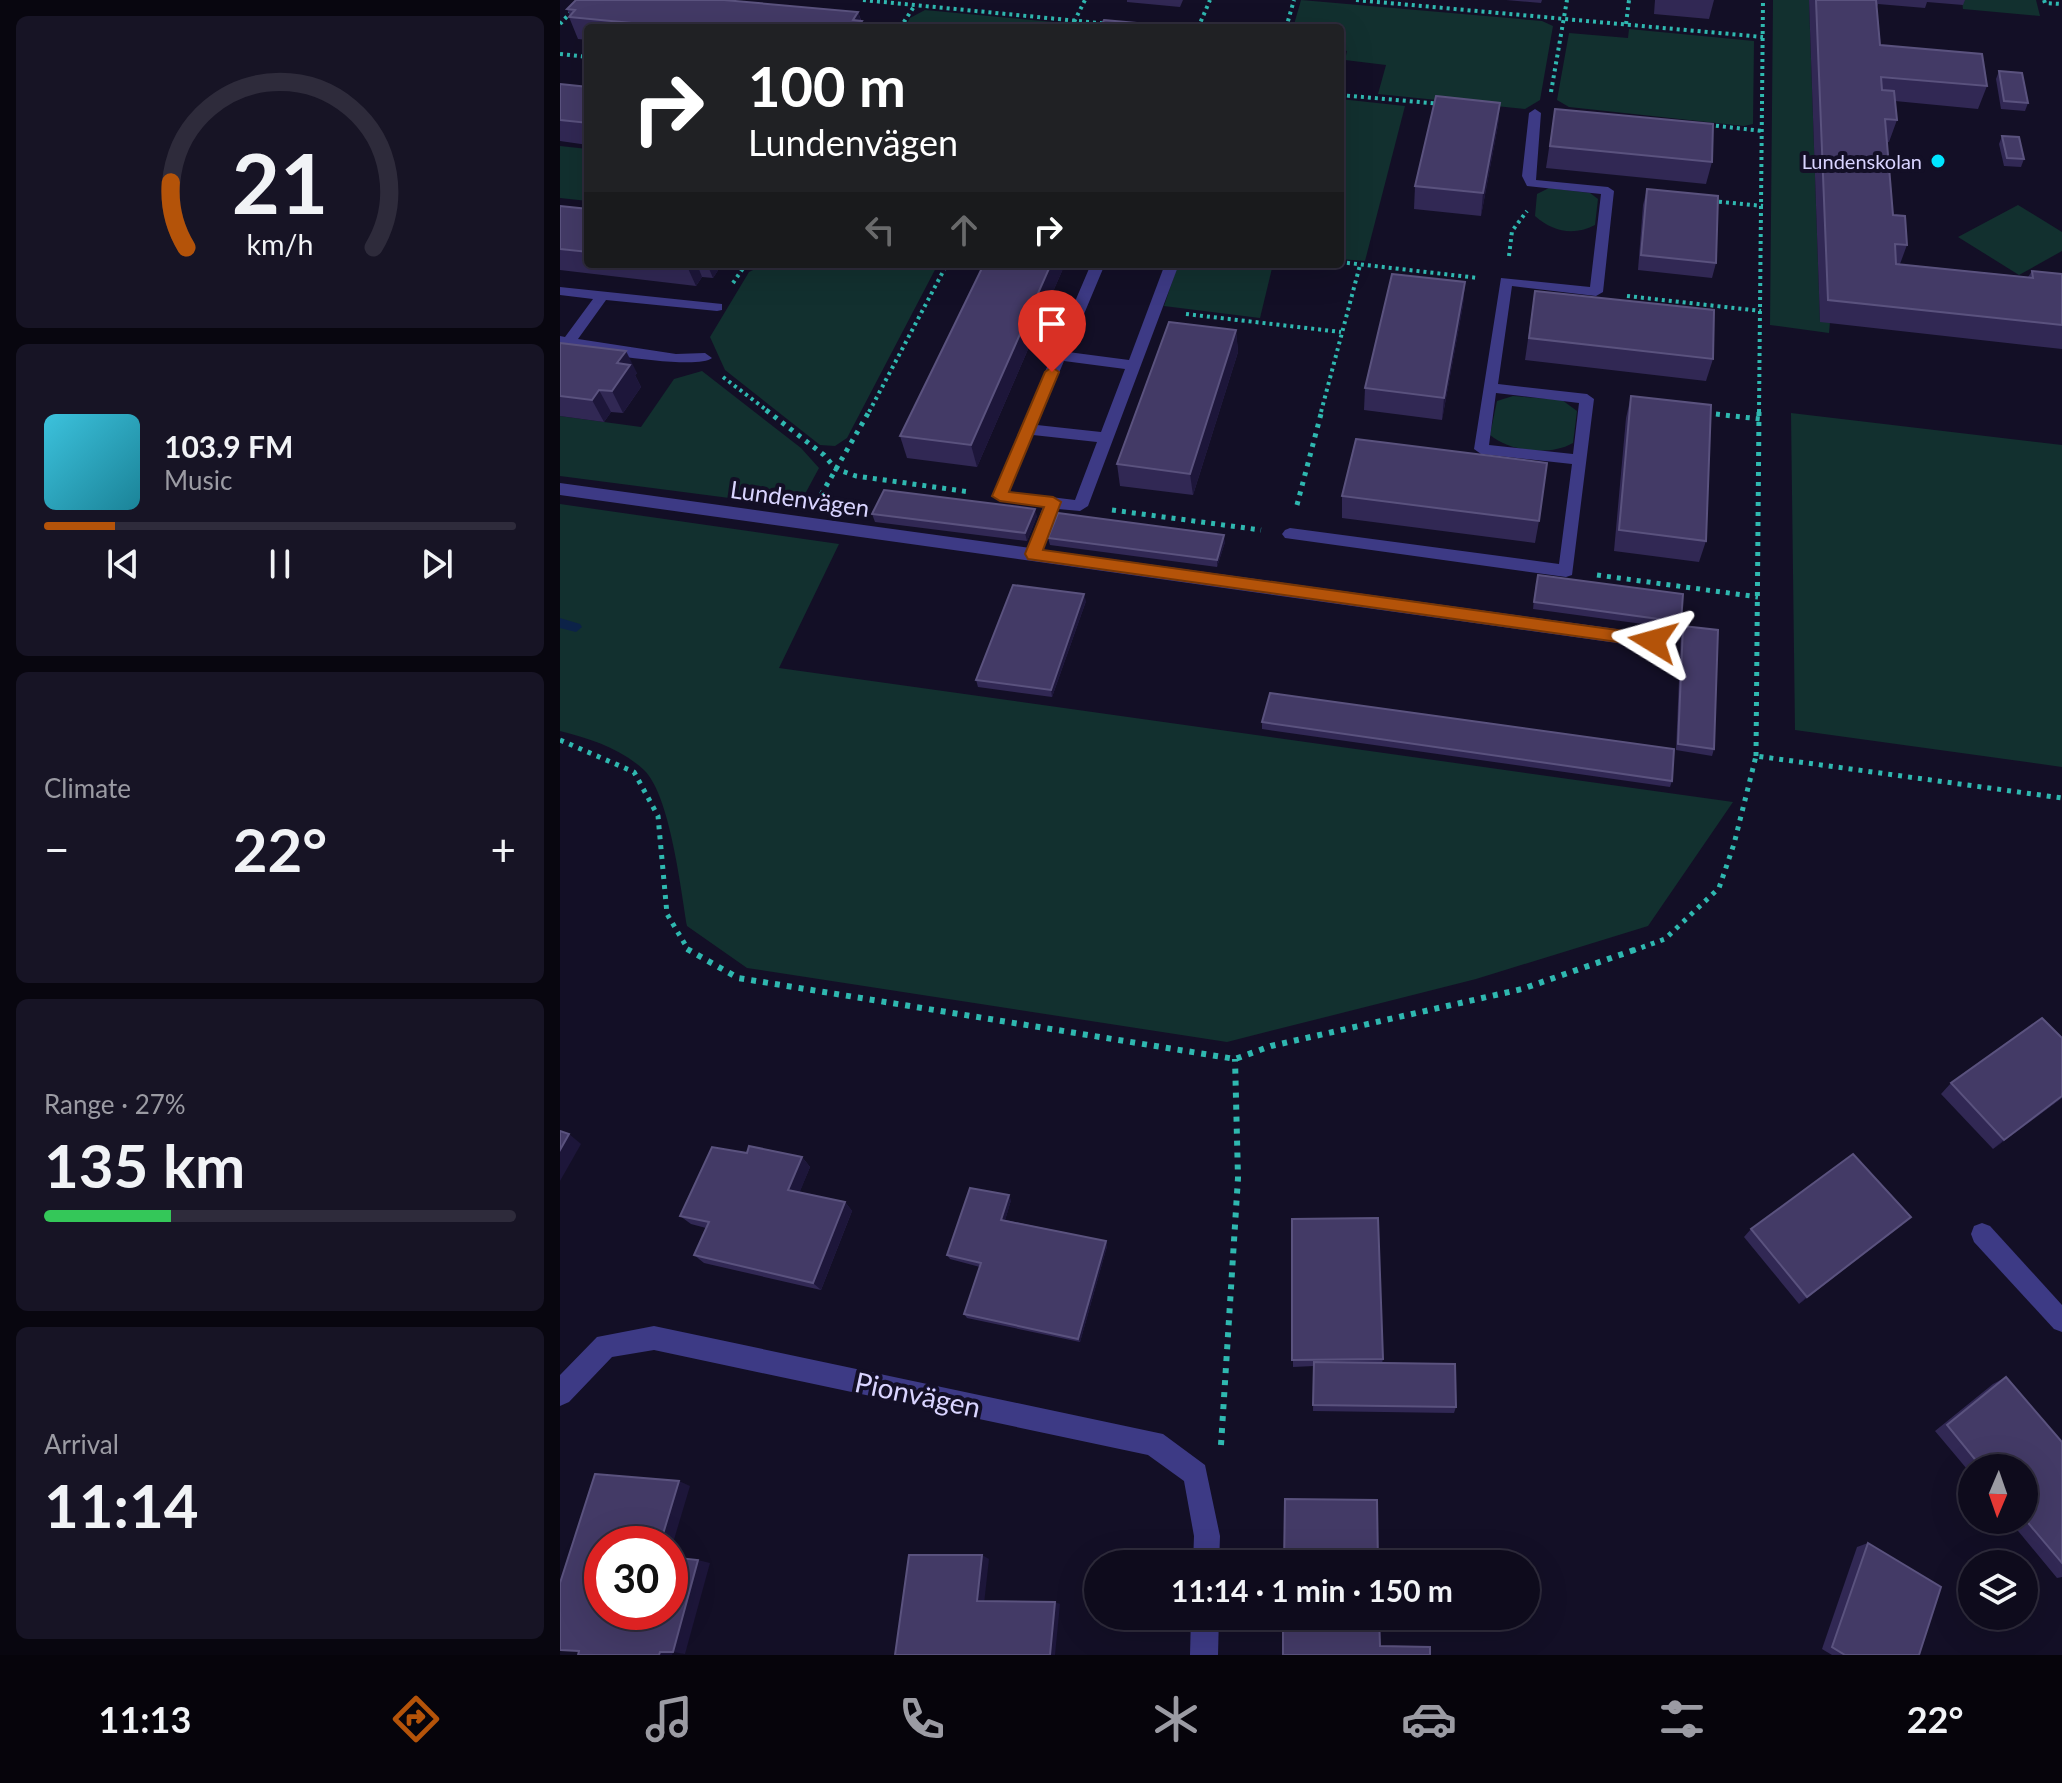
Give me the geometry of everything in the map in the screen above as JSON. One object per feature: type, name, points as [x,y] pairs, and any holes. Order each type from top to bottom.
[{"type":"street","name":"Lundenvägen","points":[[560,489],[1653,641]]},
{"type":"street","name":"Pionvägen","points":[[560,1393],[606,1346],[654,1338],[1154,1443],[1196,1474],[1207,1536],[1206,1550]]},
{"type":"street","points":[[1204,1655],[1205,1630]]},
{"type":"lane","points":[[1535,113],[1528,176],[1531,183],[1608,191],[1596,292],[1506,281],[1481,449],[1579,460]]},
{"type":"lane","points":[[1096,268],[1000,496],[1080,506],[1170,268]]},
{"type":"lane","points":[[560,291],[717,307]]},
{"type":"lane","points":[[564,342],[603,295]]},
{"type":"lane","points":[[564,342],[676,359],[705,358]]},
{"type":"lane","points":[[1059,356],[1134,365]]},
{"type":"lane","points":[[1290,534],[1566,571],[1587,399],[1491,388]]},
{"type":"lane","points":[[1028,429],[1106,438]]},
{"type":"lane","points":[[1033,554],[1053,502]]},
{"type":"lane","points":[[1982,1234],[2062,1321]]},
{"type":"path","points":[[560,24],[582,0]]},
{"type":"path","points":[[863,0],[1115,24]]},
{"type":"path","points":[[1073,24],[1085,0]]},
{"type":"path","points":[[1200,24],[1210,0]]},
{"type":"path","points":[[1287,24],[1294,0]]},
{"type":"path","points":[[1356,0],[1763,37]]},
{"type":"path","points":[[1551,94],[1567,0]]},
{"type":"path","points":[[1626,24],[1629,0]]},
{"type":"path","points":[[560,740],[634,772],[658,816],[667,914],[688,950],[738,978],[1235,1059],[1271,1046],[1522,989],[1665,939],[1719,888],[1734,844],[1756,756],[1763,0]]},
{"type":"path","points":[[2044,0],[2045,3],[2062,4]]},
{"type":"path","points":[[903,24],[915,5]]},
{"type":"path","points":[[560,54],[584,57]]},
{"type":"path","points":[[1344,263],[1506,281],[1512,231],[1527,216],[1531,183]]},
{"type":"path","points":[[1701,200],[1763,206]]},
{"type":"path","points":[[1080,506],[1290,534],[1360,265]]},
{"type":"path","points":[[717,307],[743,268]]},
{"type":"path","points":[[836,469],[848,453],[945,268]]},
{"type":"path","points":[[1596,292],[1761,311]]},
{"type":"path","points":[[1154,310],[1341,332]]},
{"type":"path","points":[[705,358],[714,369],[824,455],[836,469],[856,476],[1000,496]]},
{"type":"path","points":[[1697,412],[1760,419]]},
{"type":"path","points":[[1566,571],[1758,597]]},
{"type":"path","points":[[1756,756],[2062,798]]},
{"type":"path","points":[[1221,1445],[1238,1178],[1235,1059]]},
{"type":"green space","points":[[1301,0],[1542,21],[1553,26],[1540,100],[1525,109],[1378,94],[1386,65],[1345,60],[1344,24],[1294,24]]},
{"type":"green space","points":[[1773,0],[1809,0],[1820,321],[1830,322],[1829,333],[1770,325]]},
{"type":"green space","points":[[1962,0],[2036,0],[2040,16],[1963,9]]},
{"type":"green space","points":[[925,10],[1064,23],[906,24],[910,18]]},
{"type":"green space","points":[[1629,29],[1754,41],[1753,124],[1744,126],[1569,107],[1557,100],[1569,33],[1628,38]]},
{"type":"green space","points":[[1344,99],[1405,106],[1365,261],[1344,259]]},
{"type":"green space","points":[[560,146],[584,149],[584,201],[560,198]]},
{"type":"green space","points":[[1549,188],[1590,193],[1598,199],[1595,225],[1564,231],[1549,226],[1535,216],[1537,194]]},
{"type":"green space","points":[[2018,205],[2062,232],[2062,251],[2019,275],[1958,237]]},
{"type":"green space","points":[[757,268],[936,268],[847,438],[835,446],[820,445],[725,370],[710,337],[749,272]]},
{"type":"green space","points":[[1177,268],[1272,268],[1260,318],[1164,306]]},
{"type":"green space","points":[[702,371],[801,448],[819,468],[798,507],[560,476],[560,416],[641,427],[674,379]]},
{"type":"green space","points":[[1513,396],[1562,400],[1577,411],[1573,443],[1553,450],[1531,450],[1509,445],[1490,435],[1497,401]]},
{"type":"green space","points":[[1791,413],[2062,445],[2062,767],[1795,730]]},
{"type":"green space","points":[[560,504],[839,544],[779,668],[1733,802],[1648,926],[1476,979],[1227,1042],[747,968],[687,926],[667,821],[653,782],[644,770],[605,745],[560,731]]},
{"type":"building","points":[[576,0],[724,0],[858,12],[853,20],[862,21],[860,24],[642,24],[569,17],[575,10],[567,9]]},
{"type":"building","points":[[1816,0],[1876,0],[1880,45],[1982,54],[1987,86],[1881,77],[1882,90],[1894,91],[1897,120],[1885,119],[1893,215],[1905,216],[1907,245],[1895,244],[1896,264],[2033,278],[2032,271],[2062,274],[2062,325],[1828,300]]},
{"type":"building","points":[[1104,20],[1149,24],[1102,24]]},
{"type":"building","points":[[1999,71],[2022,73],[2028,103],[2004,101]]},
{"type":"building","points":[[560,84],[584,87],[584,123],[560,120]]},
{"type":"building","points":[[1436,96],[1500,103],[1483,193],[1415,186]]},
{"type":"building","points":[[1555,109],[1713,124],[1712,162],[1550,146]]},
{"type":"building","points":[[2002,136],[2019,137],[2024,159],[2007,158]]},
{"type":"building","points":[[1647,189],[1718,196],[1716,263],[1641,255]]},
{"type":"building","points":[[560,206],[584,209],[584,252],[560,249]]},
{"type":"building","points":[[982,268],[1049,268],[971,445],[900,436]]},
{"type":"building","points":[[1392,274],[1465,282],[1444,398],[1365,388]]},
{"type":"building","points":[[1535,291],[1714,310],[1713,359],[1529,338]]},
{"type":"building","points":[[1169,322],[1236,330],[1190,474],[1117,464]]},
{"type":"building","points":[[560,343],[626,351],[617,363],[630,365],[612,391],[599,390],[592,400],[560,396]]},
{"type":"building","points":[[1631,396],[1711,405],[1706,541],[1619,530]]},
{"type":"building","points":[[1356,439],[1547,463],[1539,521],[1342,496]]},
{"type":"building","points":[[884,490],[1035,509],[1025,533],[872,514]]},
{"type":"building","points":[[1058,513],[1224,535],[1217,560],[1048,538]]},
{"type":"building","points":[[1538,575],[1683,594],[1681,622],[1534,602]]},
{"type":"building","points":[[1013,585],[1084,594],[1051,690],[976,680]]},
{"type":"building","points":[[1683,626],[1718,630],[1714,749],[1678,744]]},
{"type":"building","points":[[1270,693],[1674,749],[1672,781],[1262,722]]},
{"type":"building","points":[[2042,1018],[2062,1038],[2062,1096],[2004,1140],[1951,1083]]},
{"type":"building","points":[[560,1131],[569,1134],[560,1150]]},
{"type":"building","points":[[749,1146],[802,1157],[788,1190],[845,1202],[813,1283],[694,1255],[709,1222],[680,1216],[712,1147],[747,1153]]},
{"type":"building","points":[[1853,1154],[1911,1217],[1807,1297],[1751,1229]]},
{"type":"building","points":[[970,1188],[1009,1195],[1001,1220],[1106,1241],[1078,1339],[964,1314],[981,1263],[947,1255]]},
{"type":"building","points":[[1378,1218],[1383,1359],[1292,1360],[1292,1219]]},
{"type":"building","points":[[1314,1362],[1455,1364],[1456,1407],[1313,1405]]},
{"type":"building","points":[[2006,1377],[2062,1442],[2062,1563],[2038,1534],[2038,1454],[1971,1454],[1947,1425]]},
{"type":"building","points":[[595,1474],[679,1481],[665,1526],[584,1526],[584,1630],[679,1630],[673,1652],[660,1652],[659,1655],[578,1655],[579,1651],[560,1650],[560,1583]]},
{"type":"building","points":[[1285,1499],[1377,1500],[1378,1550],[1284,1550]]},
{"type":"building","points":[[1868,1543],[1941,1587],[1919,1655],[1845,1655],[1832,1647]]},
{"type":"building","points":[[909,1555],[982,1555],[977,1601],[1055,1602],[1050,1655],[895,1655]]},
{"type":"building","points":[[688,1559],[698,1560],[688,1597]]},
{"type":"building","points":[[1283,1630],[1379,1630],[1380,1646],[1430,1647],[1430,1655],[1283,1655]]},
{"type":"waterway","points":[[560,623],[576,627]]},
{"type":"place","name":"Lundenskolan","points":[[1938,161]]},
{"type":"route","points":[[1052,372],[1000,496],[1053,502],[1033,554],[1653,641]]}]
